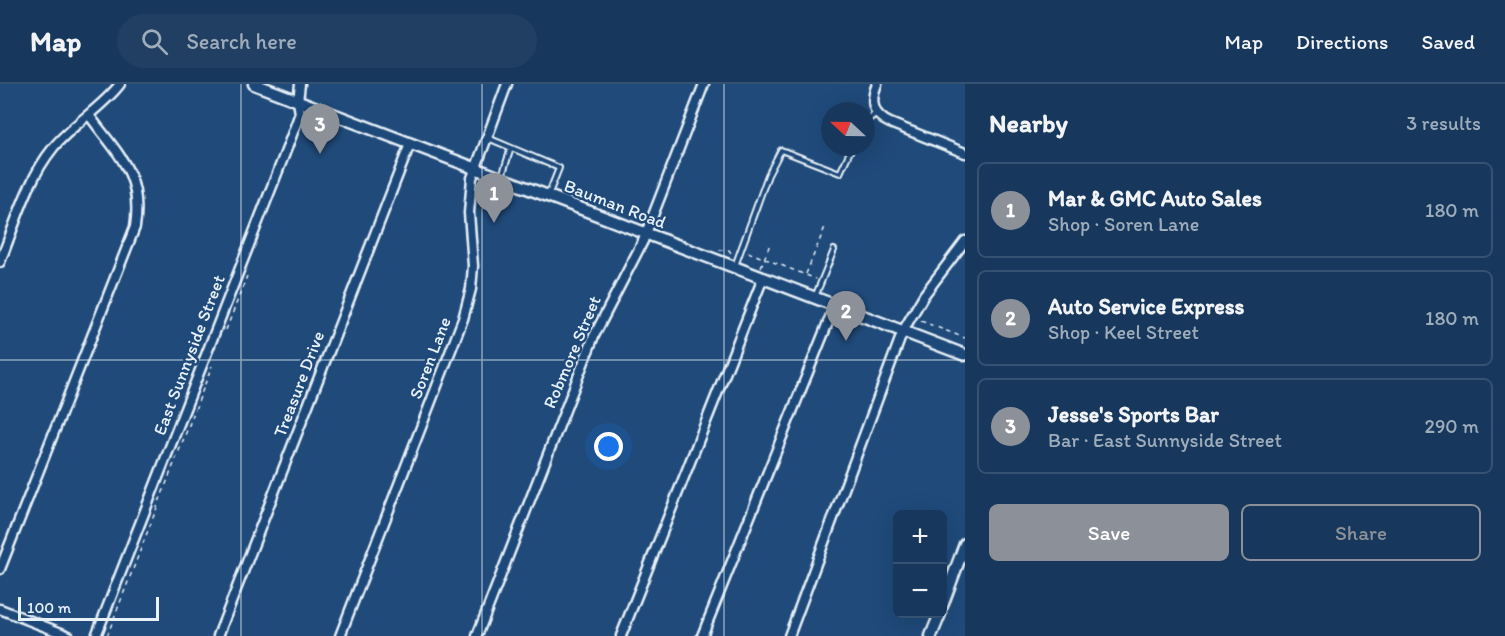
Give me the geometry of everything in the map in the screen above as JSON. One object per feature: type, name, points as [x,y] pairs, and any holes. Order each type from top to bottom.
[{"type":"street","points":[[0,262],[40,167],[53,147],[120,84]]},
{"type":"street","name":"Bauman Road","points":[[254,84],[760,277],[817,294],[835,305],[965,355]]},
{"type":"street","name":"East Sunnyside Street","points":[[96,636],[300,113],[298,101],[300,84]]},
{"type":"street","name":"Soren Lane","points":[[340,636],[463,319],[471,289],[473,266],[469,194],[475,169],[507,84]]},
{"type":"street","name":"Robmore Street","points":[[477,636],[594,336],[645,234],[704,84]]},
{"type":"street","points":[[877,84],[872,98],[876,113],[890,123],[965,153]]},
{"type":"street","points":[[0,569],[135,227],[138,207],[136,190],[129,170],[89,115]]},
{"type":"street","name":"Treasure Drive","points":[[218,636],[410,144]]},
{"type":"street","points":[[789,636],[903,331],[924,295],[965,241]]},
{"type":"street","points":[[621,636],[760,277]]},
{"type":"street","points":[[702,636],[835,305]]},
{"type":"street","points":[[947,593],[965,544]]},
{"type":"street","points":[[0,609],[69,636]]},
{"type":"street","points":[[931,636],[938,618]]},
{"type":"lane","points":[[487,137],[559,168],[548,196]]},
{"type":"lane","points":[[501,179],[511,147]]},
{"type":"lane","points":[[735,267],[768,175],[781,150],[840,173],[848,156]]},
{"type":"lane","points":[[817,294],[834,250]]},
{"type":"path","points":[[806,275],[825,227]]},
{"type":"path","points":[[760,277],[770,244]]},
{"type":"path","points":[[712,250],[729,250],[734,255],[738,248],[818,280],[814,289],[817,294]]},
{"type":"path","points":[[921,321],[965,338]]},
{"type":"place","name":"Jesse's Sports Bar","points":[[320,154]]},
{"type":"place","name":"Mar & GMC Auto Sales","points":[[494,223]]},
{"type":"place","name":"Auto Service Express","points":[[846,341]]}]
